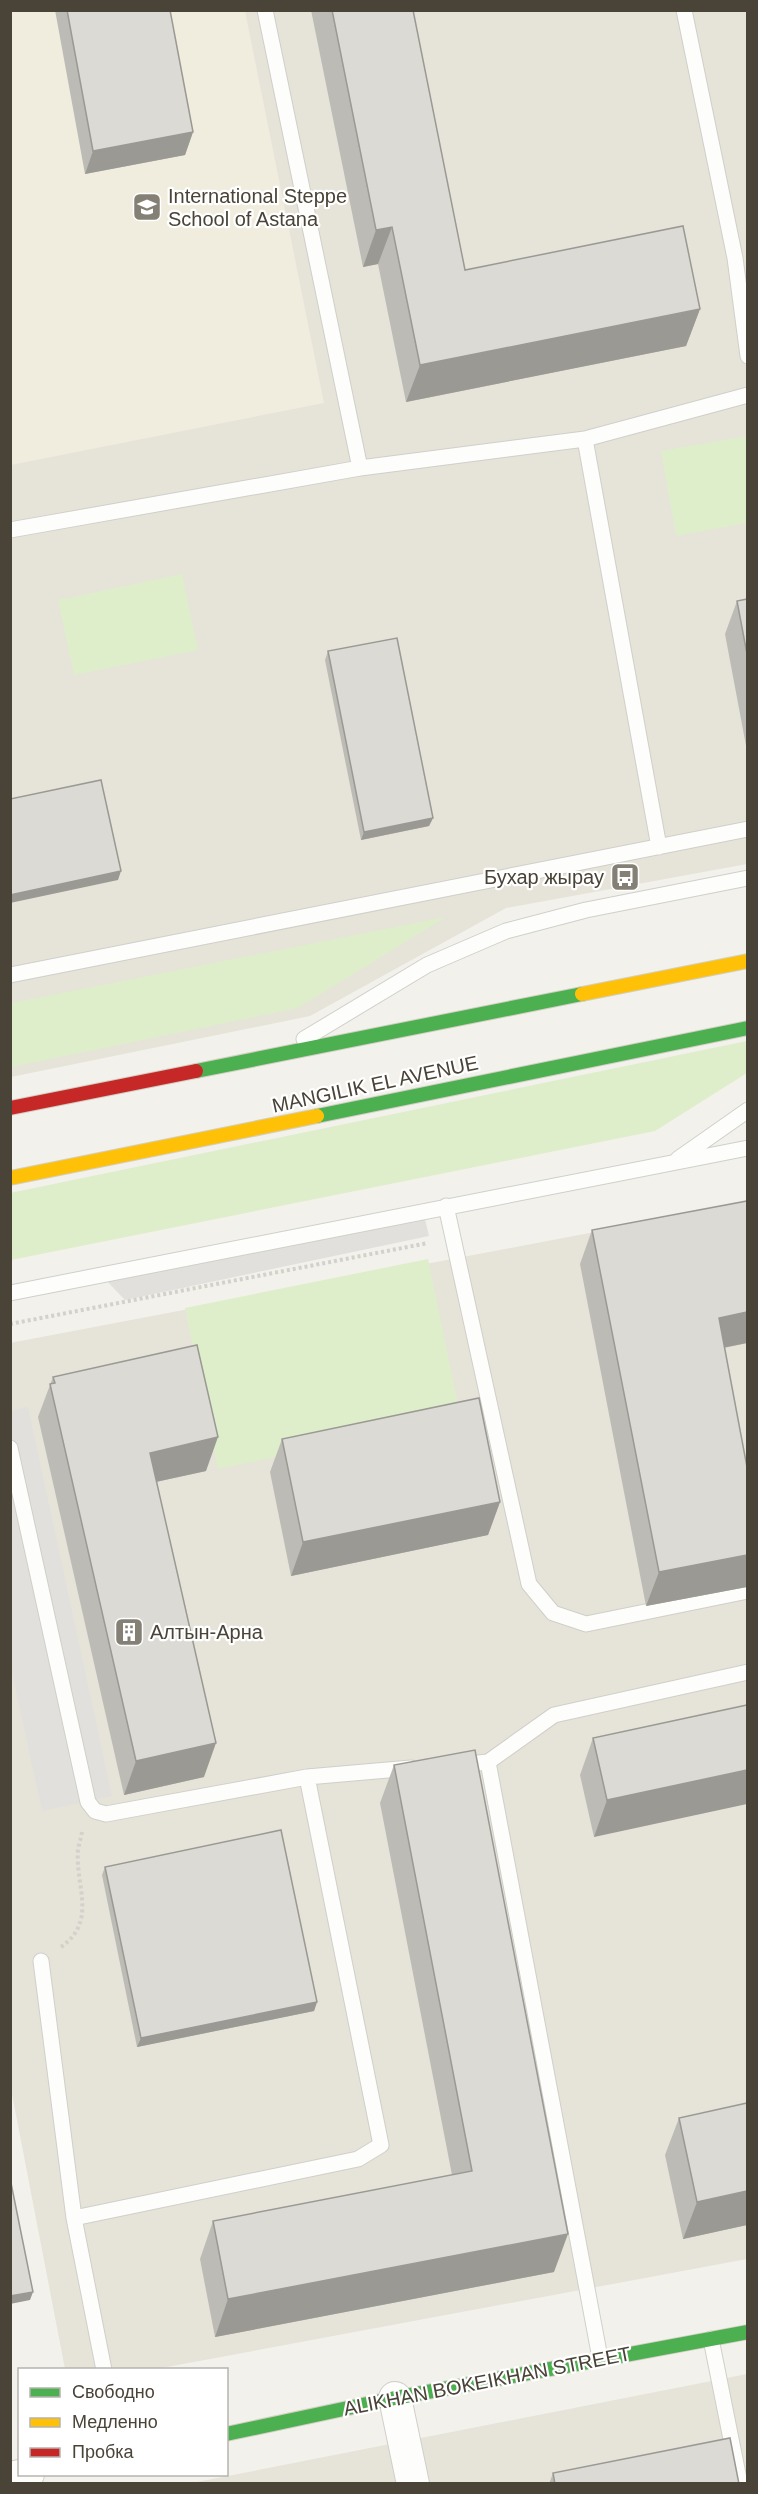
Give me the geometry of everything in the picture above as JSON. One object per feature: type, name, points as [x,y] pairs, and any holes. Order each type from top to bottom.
[{"type":"main road","points":[[10,1108],[747,961]]},
{"type":"main road","name":"MANGILIK EL AVENUE","points":[[10,1178],[747,1028]]},
{"type":"main road","name":"ALIKHAN BOKEIKHAN STREET","points":[[228,2434],[395,2398],[747,2331]]},
{"type":"street","points":[[395,2398],[413,2484]]},
{"type":"lane","points":[[265,10],[360,468]]},
{"type":"lane","points":[[684,10],[741,257],[747,356]]},
{"type":"lane","points":[[10,530],[360,468],[585,439],[747,395]]},
{"type":"lane","points":[[585,439],[659,847]]},
{"type":"lane","points":[[10,975],[747,829]]},
{"type":"lane","points":[[279,1054],[427,965],[506,931],[586,910],[747,878]]},
{"type":"lane","points":[[674,1162],[747,1110]]},
{"type":"lane","points":[[10,1293],[747,1148]]},
{"type":"lane","points":[[446,1206],[529,1584],[552,1613],[586,1624],[747,1591]]},
{"type":"lane","points":[[10,1448],[88,1802],[95,1811],[106,1814],[307,1777],[488,1762],[554,1715],[747,1672]]},
{"type":"lane","points":[[488,1762],[600,2358]]},
{"type":"lane","points":[[74,2218],[358,2159],[381,2145],[307,1777]]},
{"type":"lane","points":[[41,1961],[74,2218],[104,2368]]},
{"type":"lane","points":[[711,2338],[740,2484]]},
{"type":"path","points":[[10,1324],[453,1238]]},
{"type":"path","points":[[41,1961],[72,1940],[82,1919],[82,1888],[78,1851],[84,1824],[95,1811]]},
{"type":"shaded area","points":[[11,11],[747,11],[747,864],[506,908],[310,1016],[11,1077]]},
{"type":"shaded area","name":"International Steppe School of Astana","points":[[11,11],[245,11],[324,403],[11,465]]},
{"type":"shaded area","points":[[747,1203],[747,2259],[161,2368],[65,2368],[11,2089],[10,1343]]},
{"type":"shaded area","points":[[423,1211],[429,1236],[125,1300],[101,1275]]},
{"type":"shaded area","points":[[28,1407],[112,1796],[42,1811],[11,1669],[10,1411]]},
{"type":"shaded area","points":[[747,2374],[747,2483],[192,2483]]},
{"type":"green space","points":[[747,436],[747,523],[676,536],[661,451]]},
{"type":"green space","points":[[182,574],[198,650],[74,675],[58,600]]},
{"type":"green space","points":[[446,917],[298,1008],[11,1067],[11,1003]]},
{"type":"green space","points":[[747,1041],[747,1073],[655,1131],[11,1260],[10,1193]]},
{"type":"green space","points":[[428,1259],[461,1419],[218,1469],[185,1308]]},
{"type":"building","points":[[67,10],[170,10],[193,132],[93,151]]},
{"type":"building","points":[[332,10],[413,10],[465,270],[683,226],[700,309],[420,365],[392,227],[376,230]]},
{"type":"building","points":[[747,599],[747,654],[737,601]]},
{"type":"building","points":[[397,638],[433,818],[364,832],[328,651]]},
{"type":"building","points":[[101,780],[121,871],[10,895],[10,799]]},
{"type":"building","points":[[747,1201],[747,1312],[719,1318],[747,1467],[747,1555],[659,1572],[592,1230]]},
{"type":"building","name":"Алтын-Арна","points":[[197,1345],[218,1437],[150,1453],[216,1743],[136,1761],[50,1384],[55,1383],[53,1377]]},
{"type":"building","name":"Алтын-Арна","points":[[479,1398],[500,1502],[303,1542],[282,1439]]},
{"type":"building","points":[[747,1705],[747,1770],[607,1800],[593,1738]]},
{"type":"building","points":[[475,1750],[568,2234],[228,2299],[213,2221],[472,2171],[394,1765]]},
{"type":"building","points":[[281,1830],[317,2002],[141,2038],[105,1867]]},
{"type":"building","points":[[747,2103],[747,2191],[697,2202],[679,2118]]},
{"type":"building","points":[[10,2178],[33,2292],[10,2296]]},
{"type":"building","points":[[730,2438],[739,2484],[555,2484],[553,2473]]},
{"type":"traffic: fast","points":[[196,1071],[582,994]]},
{"type":"traffic: fast","points":[[317,1116],[748,1028]]},
{"type":"traffic: fast","points":[[228,2434],[395,2398],[748,2332]]},
{"type":"traffic: slow","points":[[582,994],[748,961]]},
{"type":"traffic: slow","points":[[10,1178],[317,1116]]},
{"type":"traffic: jam","points":[[10,1108],[196,1071]]},
{"type":"place","name":"International Steppe School of Astana","points":[[147,207]]},
{"type":"place","name":"Бухар жырау","points":[[625,877]]},
{"type":"place","name":"Алтын-Арна","points":[[129,1632]]}]
